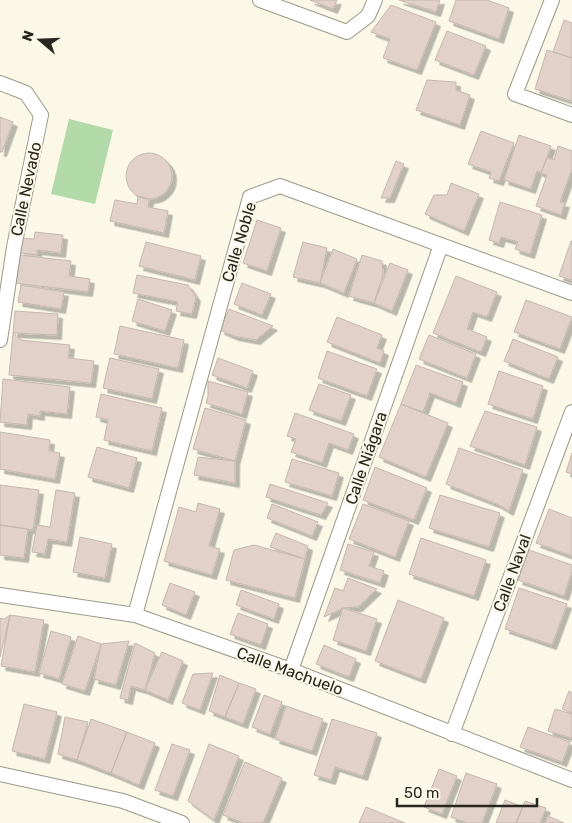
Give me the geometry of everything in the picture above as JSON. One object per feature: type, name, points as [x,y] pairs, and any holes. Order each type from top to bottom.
[{"type":"street","points":[[260,0],[347,32],[368,16],[375,0]]},
{"type":"street","points":[[552,0],[515,94],[572,115]]},
{"type":"street","name":"Calle Nevado","points":[[0,83],[26,93],[41,115],[14,247],[0,340]]},
{"type":"street","name":"Calle Noble","points":[[135,615],[250,197],[280,186],[572,293]]},
{"type":"street","name":"Calle Niágara","points":[[291,670],[441,245]]},
{"type":"street","name":"Calle Naval","points":[[452,734],[572,412]]},
{"type":"street","name":"Calle Machuelo","points":[[0,595],[135,615],[291,670],[572,780]]},
{"type":"street","points":[[0,774],[124,801],[182,823]]},
{"type":"green space","points":[[69,119],[113,130],[95,204],[51,194]]},
{"type":"building","points":[[310,0],[337,0],[333,9]]},
{"type":"building","points":[[399,0],[440,0],[436,12]]},
{"type":"building","points":[[456,0],[487,0],[509,8],[499,39],[449,21]]},
{"type":"building","points":[[391,5],[436,22],[417,70],[383,58],[390,39],[371,32]]},
{"type":"building","points":[[564,20],[572,23],[572,58],[553,52]]},
{"type":"building","points":[[447,31],[486,46],[474,75],[435,60]]},
{"type":"building","points":[[547,50],[572,58],[572,101],[535,89]]},
{"type":"building","points":[[427,80],[456,82],[456,90],[470,95],[460,125],[416,110]]},
{"type":"building","points":[[0,117],[13,122],[2,152],[0,152]]},
{"type":"building","points":[[481,131],[514,143],[499,181],[489,178],[491,172],[468,164]]},
{"type":"building","points":[[519,135],[551,146],[541,173],[537,171],[531,189],[504,180]]},
{"type":"building","points":[[558,146],[572,151],[572,169],[560,202],[565,203],[561,215],[536,206],[547,175],[541,173],[547,158],[554,160]]},
{"type":"building","points":[[149,153],[162,157],[168,163],[172,176],[168,189],[162,195],[149,199],[136,195],[130,189],[126,176],[130,163],[136,157]]},
{"type":"building","points":[[396,161],[404,164],[390,198],[381,198]]},
{"type":"building","points":[[451,183],[479,194],[464,231],[425,214],[434,195],[447,195]]},
{"type":"building","points":[[138,196],[149,199],[148,207],[168,211],[164,233],[110,221],[115,200],[137,204]]},
{"type":"building","points":[[500,202],[542,215],[530,254],[515,249],[518,242],[501,237],[499,243],[489,240]]},
{"type":"building","points":[[257,220],[281,228],[267,271],[243,263]]},
{"type":"building","points":[[35,232],[63,235],[61,253],[37,250],[37,255],[20,253],[22,238],[34,239]]},
{"type":"building","points":[[572,241],[572,280],[559,276]]},
{"type":"building","points":[[146,242],[201,256],[195,280],[139,266]]},
{"type":"building","points":[[303,242],[327,248],[320,283],[293,277]]},
{"type":"building","points":[[333,249],[357,259],[344,293],[320,283]]},
{"type":"building","points":[[20,255],[71,261],[69,276],[90,279],[88,292],[16,283]]},
{"type":"building","points":[[362,255],[382,261],[383,275],[374,303],[349,296]]},
{"type":"building","points":[[390,263],[408,270],[392,311],[374,303]]},
{"type":"building","points":[[137,275],[188,285],[196,297],[192,314],[176,311],[178,302],[133,293]]},
{"type":"building","points":[[456,276],[497,292],[487,317],[473,312],[467,329],[487,337],[481,352],[433,333]]},
{"type":"building","points":[[242,283],[271,294],[262,315],[234,304]]},
{"type":"building","points":[[21,285],[64,292],[61,309],[18,302]]},
{"type":"building","points":[[138,299],[172,310],[165,331],[132,321]]},
{"type":"building","points":[[526,300],[572,317],[560,349],[514,332]]},
{"type":"building","points":[[229,309],[273,326],[256,340],[234,336],[220,330]]},
{"type":"building","points":[[15,311],[58,314],[57,335],[13,333]]},
{"type":"building","points":[[337,317],[382,335],[377,348],[384,351],[380,363],[327,342]]},
{"type":"building","points":[[120,326],[184,340],[178,368],[114,354]]},
{"type":"building","points":[[13,333],[21,340],[70,345],[68,358],[94,361],[91,383],[9,375]]},
{"type":"building","points":[[429,335],[476,354],[467,378],[419,359]]},
{"type":"building","points":[[513,339],[558,357],[549,379],[504,361]]},
{"type":"building","points":[[327,351],[377,369],[367,396],[318,378]]},
{"type":"building","points":[[110,358],[159,369],[152,399],[103,388]]},
{"type":"building","points":[[218,358],[253,371],[247,388],[212,375]]},
{"type":"building","points":[[416,365],[463,382],[456,403],[430,393],[423,412],[401,404]]},
{"type":"building","points":[[499,371],[543,386],[533,419],[488,404]]},
{"type":"building","points":[[3,379],[70,387],[67,414],[40,411],[40,416],[28,414],[27,425],[0,422]]},
{"type":"building","points":[[208,381],[248,392],[242,414],[206,403]]},
{"type":"building","points":[[319,384],[351,395],[341,421],[309,410]]},
{"type":"building","points":[[101,394],[162,408],[152,451],[104,440],[108,420],[96,417]]},
{"type":"building","points":[[401,404],[448,423],[426,477],[379,457]]},
{"type":"building","points":[[205,408],[246,420],[235,461],[193,449]]},
{"type":"building","points":[[485,411],[537,427],[525,465],[470,446]]},
{"type":"building","points":[[295,413],[354,434],[348,450],[329,443],[322,463],[291,452],[296,439],[287,436]]},
{"type":"building","points":[[0,432],[50,440],[49,451],[60,453],[55,479],[0,469]]},
{"type":"building","points":[[97,447],[137,458],[129,488],[88,477]]},
{"type":"building","points":[[459,448],[523,470],[509,511],[497,504],[446,484]]},
{"type":"building","points":[[572,453],[572,474],[566,472]]},
{"type":"building","points":[[198,457],[235,461],[235,483],[194,475]]},
{"type":"building","points":[[292,459],[339,473],[332,496],[285,482]]},
{"type":"building","points":[[375,467],[427,488],[414,520],[363,500]]},
{"type":"building","points":[[270,484],[328,503],[321,515],[266,497]]},
{"type":"building","points":[[0,485],[39,490],[33,530],[0,525]]},
{"type":"building","points":[[56,490],[75,493],[67,542],[48,539],[45,554],[32,552],[37,525],[50,527]]},
{"type":"building","points":[[440,495],[500,513],[489,547],[429,528]]},
{"type":"building","points":[[198,503],[220,509],[209,546],[220,549],[212,575],[164,561],[179,507],[196,512]]},
{"type":"building","points":[[272,504],[318,522],[312,536],[267,518]]},
{"type":"building","points":[[363,504],[409,521],[395,557],[349,539]]},
{"type":"building","points":[[549,509],[572,518],[572,556],[536,543]]},
{"type":"building","points":[[0,525],[28,529],[24,558],[0,555]]},
{"type":"building","points":[[276,533],[308,546],[305,559],[270,547]]},
{"type":"building","points":[[80,537],[112,544],[105,578],[73,572]]},
{"type":"building","points":[[421,538],[486,560],[474,596],[409,574]]},
{"type":"building","points":[[348,544],[374,552],[369,566],[384,571],[380,583],[340,570]]},
{"type":"building","points":[[254,545],[305,559],[295,598],[226,580],[234,550]]},
{"type":"building","points":[[529,550],[572,565],[564,596],[518,580]]},
{"type":"building","points":[[348,578],[377,589],[358,607],[343,608],[324,617],[335,588],[343,591]]},
{"type":"building","points":[[170,583],[195,592],[186,615],[162,605]]},
{"type":"building","points":[[519,588],[567,604],[552,645],[505,629]]},
{"type":"building","points":[[241,590],[279,604],[274,619],[236,605]]},
{"type":"building","points":[[398,600],[444,618],[421,679],[375,661]]},
{"type":"building","points":[[343,608],[377,619],[366,651],[333,640]]},
{"type":"building","points":[[238,613],[268,624],[261,645],[230,634]]},
{"type":"building","points":[[10,615],[44,620],[35,672],[1,666]]},
{"type":"building","points":[[10,615],[0,657],[0,618],[4,619]]},
{"type":"building","points":[[51,631],[71,637],[59,679],[39,673]]},
{"type":"building","points":[[78,636],[101,644],[85,691],[62,684]]},
{"type":"building","points":[[129,641],[116,685],[94,679],[101,644]]},
{"type":"building","points":[[135,643],[155,653],[145,690],[131,686],[128,700],[120,698]]},
{"type":"building","points":[[324,645],[356,659],[349,677],[316,664]]},
{"type":"building","points":[[162,652],[183,661],[168,700],[145,690]]},
{"type":"building","points":[[213,673],[200,710],[182,703],[193,674]]},
{"type":"building","points":[[220,675],[239,683],[225,717],[209,711]]},
{"type":"building","points":[[239,683],[256,689],[243,724],[225,717]]},
{"type":"building","points":[[569,691],[572,693],[572,713],[562,709]]},
{"type":"building","points":[[264,695],[282,702],[270,734],[252,727]]},
{"type":"building","points":[[24,704],[57,712],[45,759],[12,751]]},
{"type":"building","points":[[286,706],[323,719],[312,751],[275,739]]},
{"type":"building","points":[[555,709],[572,714],[572,738],[548,731]]},
{"type":"building","points":[[65,717],[88,722],[77,760],[58,754]]},
{"type":"building","points":[[91,719],[127,732],[111,773],[77,760]]},
{"type":"building","points":[[332,719],[377,733],[363,776],[335,767],[331,780],[314,775]]},
{"type":"building","points":[[528,727],[570,742],[562,762],[520,747]]},
{"type":"building","points":[[127,732],[155,743],[139,785],[111,773]]},
{"type":"building","points":[[172,744],[190,750],[173,796],[155,790]]},
{"type":"building","points":[[209,744],[239,756],[214,820],[188,801]]},
{"type":"building","points":[[245,762],[282,778],[263,823],[243,823],[223,815]]},
{"type":"building","points":[[439,769],[457,776],[442,814],[424,807]]},
{"type":"building","points":[[466,773],[497,784],[482,823],[467,823],[451,817]]},
{"type":"building","points":[[505,800],[523,807],[516,823],[496,823]]},
{"type":"building","points":[[525,801],[546,808],[540,823],[516,823]]},
{"type":"building","points":[[366,807],[405,823],[359,823]]},
{"type":"building","points":[[548,816],[564,823],[545,823]]}]
